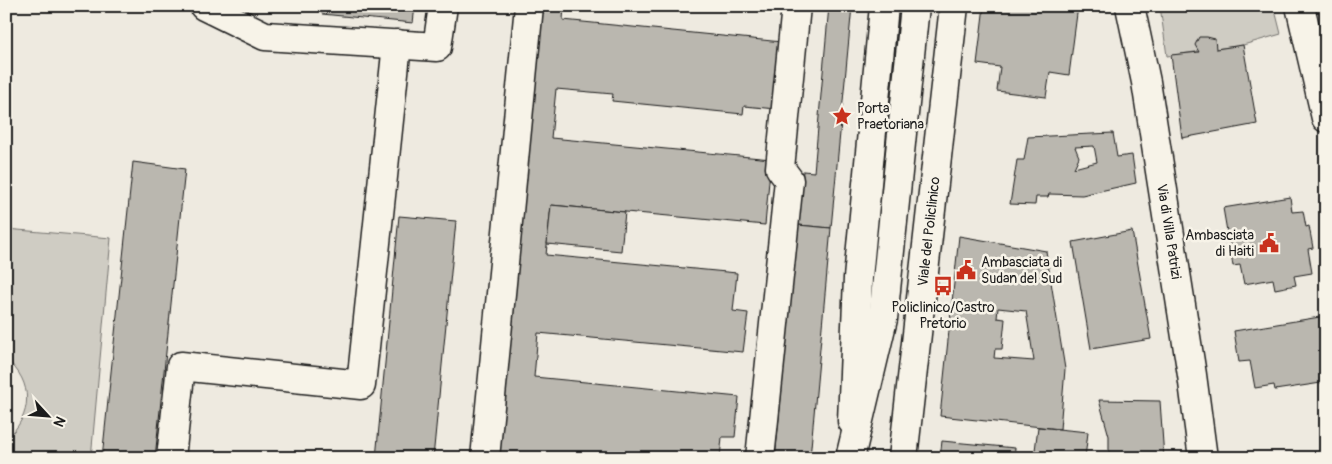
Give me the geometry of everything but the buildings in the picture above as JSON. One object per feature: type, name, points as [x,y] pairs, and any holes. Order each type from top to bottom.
[{"type":"main road","points":[[204,6],[265,36],[438,47],[443,6]]},
{"type":"main road","points":[[485,458],[529,6]]},
{"type":"main road","points":[[760,458],[789,180],[780,168],[796,6]]},
{"type":"main road","points":[[850,458],[858,278],[884,6]]},
{"type":"main road","points":[[850,458],[883,319],[915,6]]},
{"type":"main road","name":"Viale del Policlinico","points":[[903,458],[954,6]]},
{"type":"main road","name":"Via di Villa Patrizi","points":[[1130,6],[1146,82],[1192,375],[1203,458]]},
{"type":"main road","points":[[1300,6],[1326,118]]},
{"type":"main road","points":[[171,458],[180,366],[361,384],[397,44]]},
{"type":"shaded area","points":[[1160,6],[1274,6],[1281,34],[1243,45],[1167,56]]},
{"type":"shaded area","points":[[6,229],[111,238],[91,458],[6,458],[6,439],[21,420],[27,399],[22,378],[6,359]]},
{"type":"place","name":"Porta Praetoriana","points":[[842,116]]},
{"type":"place","name":"Ambasciata di Haiti","points":[[1269,243]]},
{"type":"place","name":"Ambasciata di Sudan del Sud","points":[[966,270]]},
{"type":"place","name":"Policlinico/Castro Pretorio","points":[[943,286]]}]
